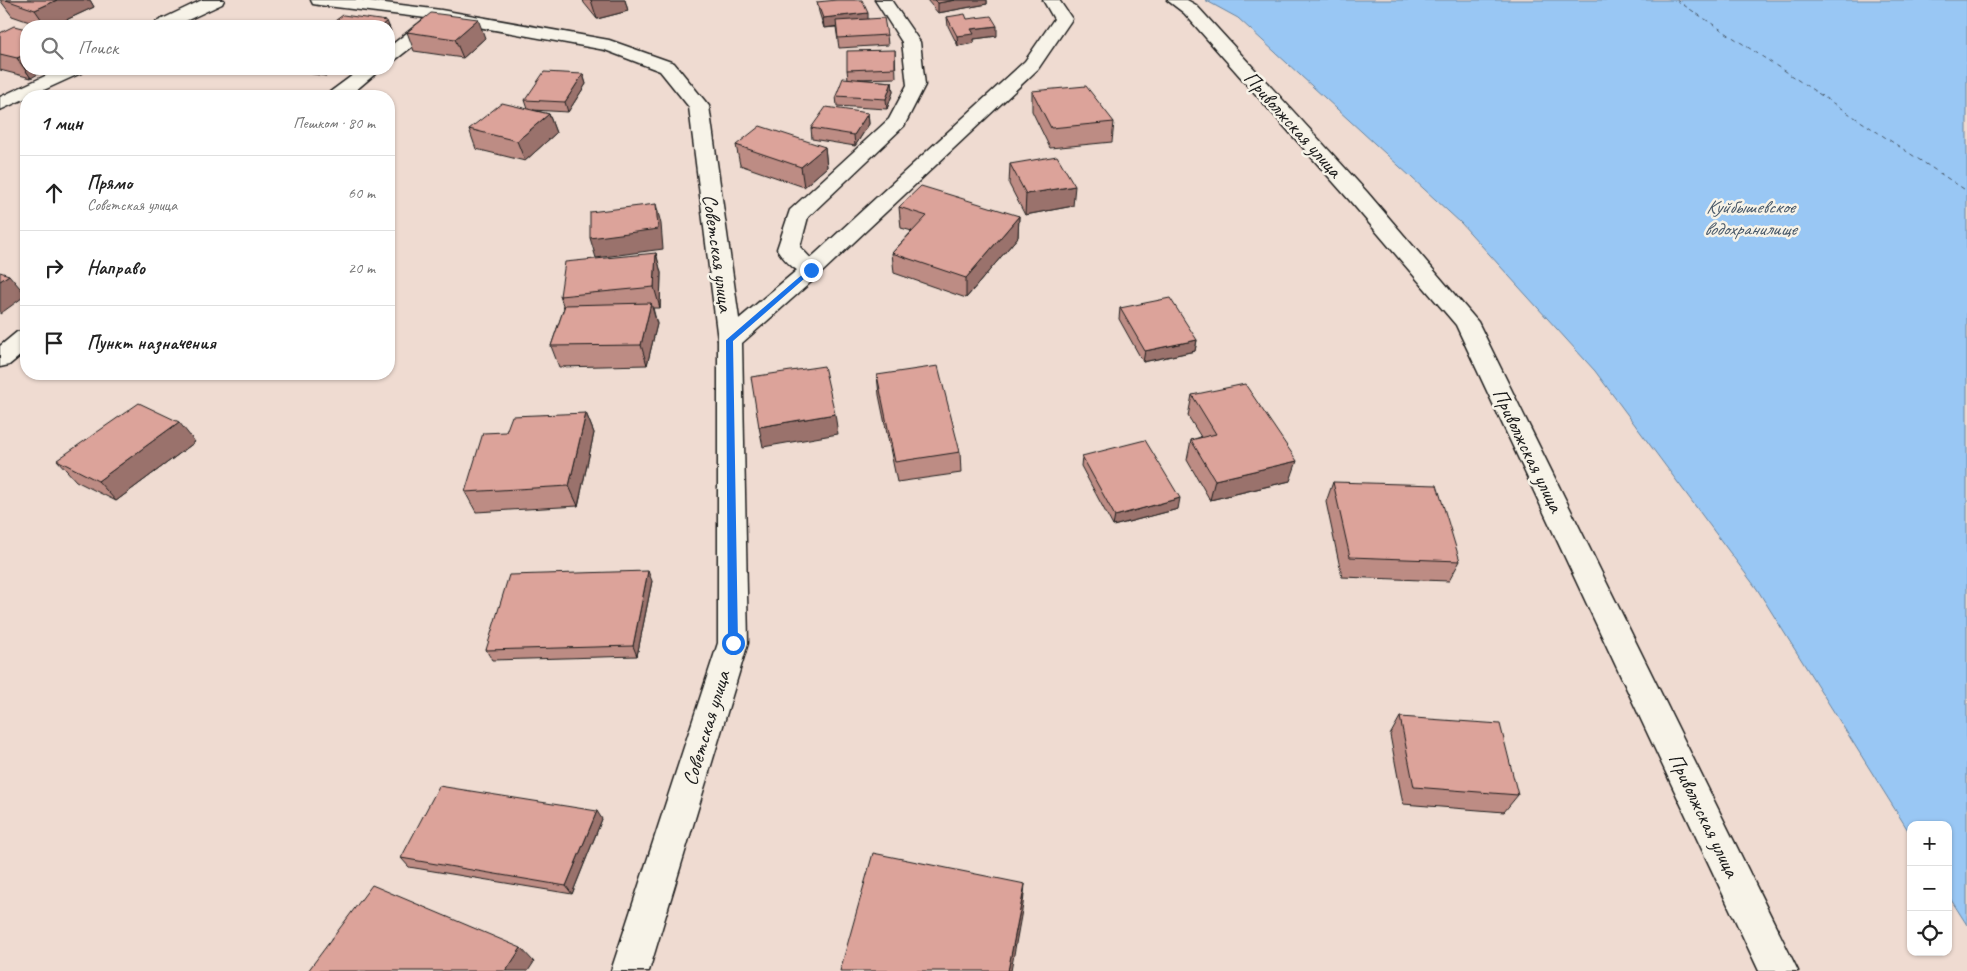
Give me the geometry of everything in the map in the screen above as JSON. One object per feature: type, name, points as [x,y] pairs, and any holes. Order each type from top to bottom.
[{"type":"street","points":[[174,20],[216,0]]},
{"type":"street","name":"Советская улица","points":[[319,0],[441,15],[608,45],[667,67],[699,106],[730,340],[733,643],[630,971]]},
{"type":"street","points":[[811,270],[788,250],[798,215],[897,122],[916,85],[911,42],[883,0]]},
{"type":"street","points":[[730,340],[811,270],[1032,65],[1063,19],[1051,0]]},
{"type":"street","name":"Приволжская улица","points":[[1175,0],[1190,9],[1359,197],[1466,322],[1779,971]]},
{"type":"street","points":[[395,51],[441,15]]},
{"type":"street","points":[[30,90],[61,75]]},
{"type":"street","points":[[345,90],[364,75]]},
{"type":"street","points":[[0,104],[20,95]]},
{"type":"street","points":[[0,359],[20,343]]},
{"type":"water","name":"Куйбышевское водохранилище","points":[[1205,0],[1967,0],[1967,925],[1952,901],[1952,821],[1907,821],[1907,829],[1757,589],[1595,371],[1461,223],[1238,18]]},
{"type":"building","points":[[6,0],[57,0],[35,10]]},
{"type":"building","points":[[862,0],[868,13],[823,18],[817,2]]},
{"type":"building","points":[[935,0],[955,0],[938,3]]},
{"type":"building","points":[[431,13],[478,19],[455,39],[407,32]]},
{"type":"building","points":[[965,14],[967,19],[991,16],[997,26],[971,29],[974,34],[957,36],[947,17]]},
{"type":"building","points":[[343,15],[380,20],[336,20]]},
{"type":"building","points":[[884,18],[887,35],[838,38],[836,21]]},
{"type":"building","points":[[14,26],[20,28],[20,57],[17,58],[0,54],[0,33]]},
{"type":"building","points":[[895,50],[895,68],[847,70],[847,51]]},
{"type":"building","points":[[544,72],[583,74],[565,102],[525,100]]},
{"type":"building","points":[[843,78],[892,82],[886,99],[836,96]]},
{"type":"building","points":[[1086,86],[1114,122],[1051,128],[1032,91]]},
{"type":"building","points":[[502,103],[549,114],[517,141],[469,129]]},
{"type":"building","points":[[826,107],[868,113],[854,135],[811,128]]},
{"type":"building","points":[[760,126],[825,147],[801,167],[736,145]]},
{"type":"building","points":[[1057,156],[1075,186],[1026,194],[1010,164]]},
{"type":"building","points":[[921,186],[1019,216],[966,278],[892,253],[927,216],[899,207]]},
{"type":"building","points":[[656,204],[658,229],[590,238],[590,212]]},
{"type":"building","points":[[656,253],[654,287],[560,296],[565,262]]},
{"type":"building","points":[[0,272],[9,275],[0,281]]},
{"type":"building","points":[[1170,298],[1197,340],[1145,351],[1120,308]]},
{"type":"building","points":[[651,303],[641,345],[551,346],[565,305]]},
{"type":"building","points":[[824,366],[835,414],[759,427],[751,377]]},
{"type":"building","points":[[938,366],[960,452],[895,462],[877,375]]},
{"type":"building","points":[[1245,384],[1297,461],[1215,480],[1191,440],[1216,434],[1192,395]]},
{"type":"building","points":[[139,403],[179,422],[98,481],[57,460]]},
{"type":"building","points":[[586,413],[569,486],[465,492],[483,433],[506,432],[512,416]]},
{"type":"building","points":[[1145,440],[1180,498],[1115,516],[1082,456]]},
{"type":"building","points":[[1333,482],[1437,485],[1460,561],[1350,557]]},
{"type":"building","points":[[648,571],[633,646],[486,650],[509,575]]},
{"type":"building","points":[[1400,717],[1500,724],[1518,795],[1414,787]]},
{"type":"building","points":[[439,786],[597,811],[566,886],[401,858]]},
{"type":"building","points":[[873,853],[1025,884],[1008,971],[840,971]]},
{"type":"building","points":[[372,885],[521,948],[506,971],[308,971]]},
{"type":"ferry route","points":[[1676,0],[1967,191]]},
{"type":"route","points":[[733,643],[730,340],[811,270]]}]
